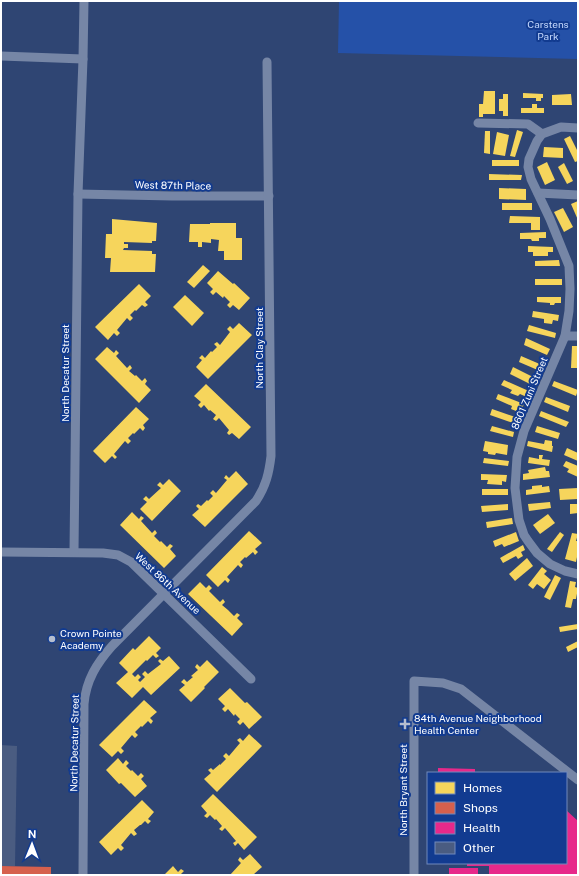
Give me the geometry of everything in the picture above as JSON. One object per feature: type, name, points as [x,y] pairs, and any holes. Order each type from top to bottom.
[{"type":"street","name":"North Decatur Street","points":[[74,552],[78,194],[84,1]]},
{"type":"street","points":[[1,56],[83,59]]},
{"type":"street","name":"North Clay Street","points":[[165,594],[256,501],[265,487],[269,473],[271,456],[267,62]]},
{"type":"street","points":[[478,123],[528,124],[542,134],[561,127],[578,128]]},
{"type":"street","name":"8601 Zuni Street","points":[[542,134],[530,154],[528,167],[531,179],[573,266],[570,304],[565,336],[524,431],[517,457],[515,488],[519,520],[528,541],[537,553],[550,564],[565,571],[578,574]]},
{"type":"street","points":[[538,193],[578,195]]},
{"type":"street","name":"West 87th Place","points":[[78,194],[269,196]]},
{"type":"street","points":[[565,336],[578,336]]},
{"type":"street","name":"West 86th Avenue","points":[[1,552],[74,552],[114,554],[127,559],[165,594],[251,679]]},
{"type":"street","name":"North Decatur Street","points":[[83,875],[84,704],[88,684],[92,672],[103,656],[165,594]]},
{"type":"street","name":"North Bryant Street","points":[[414,875],[414,681],[443,682],[460,689],[578,780]]},
{"type":"green space","name":"Carstens Park","points":[[339,1],[578,1],[578,59],[338,53]]},
{"type":"building: Homes","points":[[484,91],[495,91],[495,114],[483,114],[483,117],[479,117],[479,104],[483,104]]},
{"type":"building: Homes","points":[[523,93],[543,94],[543,98],[541,98],[541,101],[536,101],[536,98],[523,98]]},
{"type":"building: Homes","points":[[503,94],[508,94],[508,116],[503,116],[503,111],[499,111],[499,99],[503,99]]},
{"type":"building: Homes","points":[[571,94],[572,105],[552,105],[552,95]]},
{"type":"building: Homes","points":[[532,104],[537,104],[537,108],[544,108],[544,113],[521,113],[521,108],[532,108]]},
{"type":"building: Homes","points":[[517,130],[523,132],[515,157],[510,156]]},
{"type":"building: Homes","points":[[485,131],[490,131],[490,154],[484,153]]},
{"type":"building: Homes","points":[[497,132],[509,135],[505,156],[493,154]]},
{"type":"building: Homes","points":[[570,136],[578,152],[578,161],[575,162],[564,139]]},
{"type":"building: Homes","points":[[544,147],[563,148],[563,158],[543,157]]},
{"type":"building: Homes","points":[[492,160],[519,160],[519,166],[492,166]]},
{"type":"building: Homes","points":[[547,162],[555,180],[545,185],[537,167]]},
{"type":"building: Homes","points":[[564,163],[573,181],[567,184],[558,167]]},
{"type":"building: Homes","points":[[489,174],[522,175],[521,180],[489,180]]},
{"type":"building: Homes","points":[[499,188],[526,189],[526,200],[499,199]]},
{"type":"building: Homes","points":[[578,201],[578,220],[571,204]]},
{"type":"building: Homes","points":[[502,203],[532,203],[532,210],[502,210]]},
{"type":"building: Homes","points":[[563,208],[573,227],[564,232],[554,212]]},
{"type":"building: Homes","points":[[510,216],[540,217],[540,230],[531,230],[531,223],[509,223]]},
{"type":"building: Homes","points":[[112,219],[157,223],[156,241],[152,241],[152,243],[124,242],[124,244],[128,244],[128,248],[124,248],[123,250],[152,251],[152,254],[156,254],[155,272],[110,272],[111,258],[105,258],[106,234],[112,234]]},
{"type":"building: Homes","points":[[236,223],[236,238],[242,238],[242,260],[224,260],[224,251],[218,251],[219,240],[211,239],[211,243],[202,242],[202,247],[198,247],[198,242],[189,242],[190,224]]},
{"type":"building: Homes","points":[[546,232],[546,238],[539,238],[539,241],[520,239],[520,233]]},
{"type":"building: Homes","points":[[528,246],[553,247],[553,252],[548,252],[548,256],[533,256],[533,252],[528,252]]},
{"type":"building: Homes","points":[[559,260],[560,266],[535,266],[535,261]]},
{"type":"building: Homes","points":[[203,265],[210,271],[194,288],[187,282]]},
{"type":"building: Homes","points":[[218,271],[250,298],[239,310],[233,305],[230,308],[227,305],[230,302],[224,296],[223,298],[216,292],[213,295],[210,292],[213,289],[207,283]]},
{"type":"building: Homes","points":[[535,279],[562,279],[562,285],[535,285]]},
{"type":"building: Homes","points":[[139,284],[151,296],[145,302],[148,305],[145,307],[142,305],[136,311],[135,310],[130,315],[133,318],[130,321],[127,318],[117,330],[120,333],[117,336],[114,333],[108,340],[95,327]]},
{"type":"building: Homes","points":[[185,295],[204,313],[192,326],[173,307]]},
{"type":"building: Homes","points":[[537,297],[561,297],[561,303],[550,305],[550,303],[537,302]]},
{"type":"building: Homes","points":[[533,311],[559,315],[558,321],[553,320],[552,324],[544,323],[544,319],[532,317]]},
{"type":"building: Homes","points":[[239,323],[252,335],[208,379],[196,367],[202,360],[199,358],[202,355],[205,358],[211,351],[212,352],[217,347],[214,344],[217,342],[220,345],[230,332],[227,329],[230,326],[233,329]]},
{"type":"building: Homes","points":[[529,325],[556,333],[555,338],[527,331]]},
{"type":"building: Homes","points":[[526,338],[550,349],[547,355],[524,345]]},
{"type":"building: Homes","points":[[572,346],[578,346],[577,368],[571,368]]},
{"type":"building: Homes","points":[[107,347],[114,353],[116,350],[119,353],[116,356],[127,368],[130,365],[132,368],[129,371],[142,381],[145,378],[147,381],[145,384],[151,390],[139,403],[95,359]]},
{"type":"building: Homes","points":[[521,356],[542,365],[540,371],[519,362]]},
{"type":"building: Homes","points":[[513,367],[537,379],[534,386],[510,374]]},
{"type":"building: Homes","points":[[504,380],[531,392],[529,398],[520,394],[518,396],[510,393],[512,390],[501,385]]},
{"type":"building: Homes","points":[[554,381],[578,390],[576,396],[552,386]]},
{"type":"building: Homes","points":[[206,384],[251,427],[239,439],[232,433],[229,435],[227,433],[229,430],[219,418],[216,421],[213,419],[216,415],[210,410],[209,411],[204,405],[201,408],[198,405],[201,402],[194,396]]},
{"type":"building: Homes","points":[[498,394],[524,404],[521,410],[518,408],[516,411],[511,409],[512,406],[496,399]]},
{"type":"building: Homes","points":[[546,397],[570,406],[568,412],[544,402]]},
{"type":"building: Homes","points":[[136,407],[149,419],[143,425],[145,428],[143,431],[140,428],[134,434],[133,433],[128,438],[131,441],[128,444],[125,441],[114,454],[117,457],[115,459],[112,456],[105,463],[93,451]]},
{"type":"building: Homes","points":[[492,409],[521,419],[519,425],[490,415]]},
{"type":"building: Homes","points":[[541,411],[569,422],[566,427],[539,416]]},
{"type":"building: Homes","points":[[492,426],[514,432],[513,437],[490,431]]},
{"type":"building: Homes","points":[[537,426],[560,433],[558,439],[535,432]]},
{"type":"building: Homes","points":[[545,440],[552,441],[552,452],[527,446],[528,441],[544,444]]},
{"type":"building: Homes","points":[[485,441],[508,445],[507,455],[496,453],[495,455],[488,454],[488,452],[483,451]]},
{"type":"building: Homes","points":[[567,448],[578,453],[578,461],[564,455]]},
{"type":"building: Homes","points":[[539,455],[543,455],[542,459],[550,460],[549,466],[528,463],[529,457],[539,459]]},
{"type":"building: Homes","points":[[484,458],[509,461],[508,466],[483,463]]},
{"type":"building: Homes","points":[[566,461],[578,466],[578,477],[567,472],[569,469],[563,466]]},
{"type":"building: Homes","points":[[545,467],[546,471],[549,471],[550,477],[523,480],[523,474],[529,473],[528,470]]},
{"type":"building: Homes","points":[[236,471],[248,484],[205,527],[192,515],[199,509],[196,506],[198,504],[201,506],[207,500],[208,501],[213,496],[210,493],[213,490],[216,493],[227,480],[224,478],[226,475],[229,478]]},
{"type":"building: Homes","points":[[481,474],[507,475],[506,482],[502,481],[502,485],[487,484],[488,480],[481,480]]},
{"type":"building: Homes","points":[[169,479],[181,491],[152,521],[140,509],[147,502],[143,499],[146,496],[149,499],[161,488],[157,485],[160,482],[163,485]]},
{"type":"building: Homes","points":[[542,485],[542,487],[549,486],[550,492],[526,495],[526,490],[532,489],[532,486]]},
{"type":"building: Homes","points":[[578,488],[578,499],[560,500],[559,489]]},
{"type":"building: Homes","points":[[482,489],[508,489],[508,495],[482,495]]},
{"type":"building: Homes","points":[[550,502],[551,508],[529,511],[528,504]]},
{"type":"building: Homes","points":[[508,504],[508,510],[482,512],[481,506]]},
{"type":"building: Homes","points":[[570,504],[578,504],[578,513],[570,514]]},
{"type":"building: Homes","points":[[132,512],[139,519],[141,516],[144,518],[141,521],[152,533],[155,530],[157,533],[154,536],[160,542],[161,541],[167,547],[170,544],[173,546],[170,549],[176,556],[164,568],[120,525]]},
{"type":"building: Homes","points":[[548,514],[555,523],[540,534],[533,525]]},
{"type":"building: Homes","points":[[512,518],[513,524],[487,528],[486,522]]},
{"type":"building: Homes","points":[[249,531],[262,543],[255,549],[258,552],[255,555],[253,552],[246,558],[245,557],[240,562],[243,565],[241,568],[238,565],[227,577],[230,580],[228,583],[225,580],[218,587],[206,575]]},
{"type":"building: Homes","points":[[516,532],[519,541],[504,547],[502,544],[495,547],[493,541]]},
{"type":"building: Homes","points":[[560,532],[564,535],[552,552],[547,549]]},
{"type":"building: Homes","points":[[572,533],[578,534],[576,541],[578,541],[578,552],[576,562],[565,559]]},
{"type":"building: Homes","points":[[523,545],[525,550],[521,552],[523,556],[518,559],[516,556],[503,563],[500,558]]},
{"type":"building: Homes","points":[[527,558],[533,566],[515,581],[509,574]]},
{"type":"building: Homes","points":[[542,567],[547,571],[544,574],[551,580],[544,589],[537,584],[533,589],[528,585]]},
{"type":"building: Homes","points":[[555,575],[561,578],[550,600],[544,597]]},
{"type":"building: Homes","points":[[570,581],[576,582],[575,587],[578,588],[576,599],[573,599],[571,608],[565,607]]},
{"type":"building: Homes","points":[[200,582],[206,588],[209,585],[212,588],[209,591],[220,602],[223,599],[225,602],[222,605],[234,616],[237,613],[240,615],[237,618],[243,624],[232,636],[188,594]]},
{"type":"building: Homes","points":[[578,624],[578,629],[560,632],[559,627]]},
{"type":"building: Homes","points":[[149,636],[161,648],[156,653],[159,656],[156,658],[153,655],[132,674],[135,677],[138,674],[141,677],[138,680],[140,682],[145,677],[142,674],[145,671],[148,674],[161,664],[158,661],[160,659],[163,661],[169,656],[180,668],[151,695],[143,687],[132,698],[116,683],[128,672],[119,663],[133,648],[135,650]]},
{"type":"building: Homes","points":[[578,641],[578,647],[568,652],[566,647]]},
{"type":"building: Homes","points":[[207,660],[219,672],[191,702],[179,690],[185,685],[181,682],[184,679],[187,682],[193,677],[191,676],[198,670],[195,667],[197,664],[200,667]]},
{"type":"building: Homes","points":[[230,688],[262,717],[249,729],[243,722],[240,725],[237,722],[240,719],[235,714],[234,716],[228,709],[225,712],[222,709],[225,706],[218,699]]},
{"type":"building: Homes","points":[[144,700],[157,712],[150,718],[153,721],[151,724],[148,721],[142,727],[141,726],[135,732],[138,735],[135,738],[132,735],[121,748],[124,751],[121,754],[118,751],[112,757],[99,745]]},
{"type":"building: Homes","points":[[249,734],[262,746],[217,792],[204,779],[211,773],[208,770],[211,768],[213,770],[220,765],[226,759],[223,756],[226,753],[229,756],[240,743],[237,740],[240,738],[243,741]]},
{"type":"building: Homes","points":[[118,758],[123,764],[126,760],[129,763],[126,766],[138,776],[141,773],[144,776],[141,779],[147,786],[135,797],[121,783],[119,784],[106,770]]},
{"type":"building: Homes","points":[[213,794],[257,837],[244,850],[238,843],[235,846],[233,843],[236,841],[225,828],[222,831],[219,829],[222,826],[216,819],[215,820],[210,815],[207,818],[204,816],[207,813],[201,806]]},
{"type":"building: Homes","points":[[142,800],[154,812],[148,819],[151,821],[148,824],[145,821],[134,830],[137,834],[134,836],[131,833],[121,845],[124,848],[121,851],[118,848],[111,855],[99,842]]},
{"type":"building: Homes","points":[[250,854],[262,867],[253,875],[230,875],[241,863],[238,860],[240,857],[243,860]]},
{"type":"building: Homes","points":[[173,866],[178,872],[181,869],[184,871],[180,875],[164,875]]},
{"type":"building: Shops","points":[[1,866],[51,867],[51,875],[1,875]]},
{"type":"building: Health","points":[[438,768],[475,769],[475,772],[438,772]]},
{"type":"building: Health","points":[[567,811],[578,821],[578,875],[489,875],[489,866],[467,866],[467,864],[567,864]]},
{"type":"building: Health","points":[[449,868],[478,868],[478,875],[449,875]]},
{"type":"building: Other","points":[[1,745],[17,746],[15,866],[1,866]]},
{"type":"place","name":"Crown Pointe Academy","points":[[52,639]]},
{"type":"place","name":"84th Avenue Neighborhood Health Center","points":[[405,724]]}]
